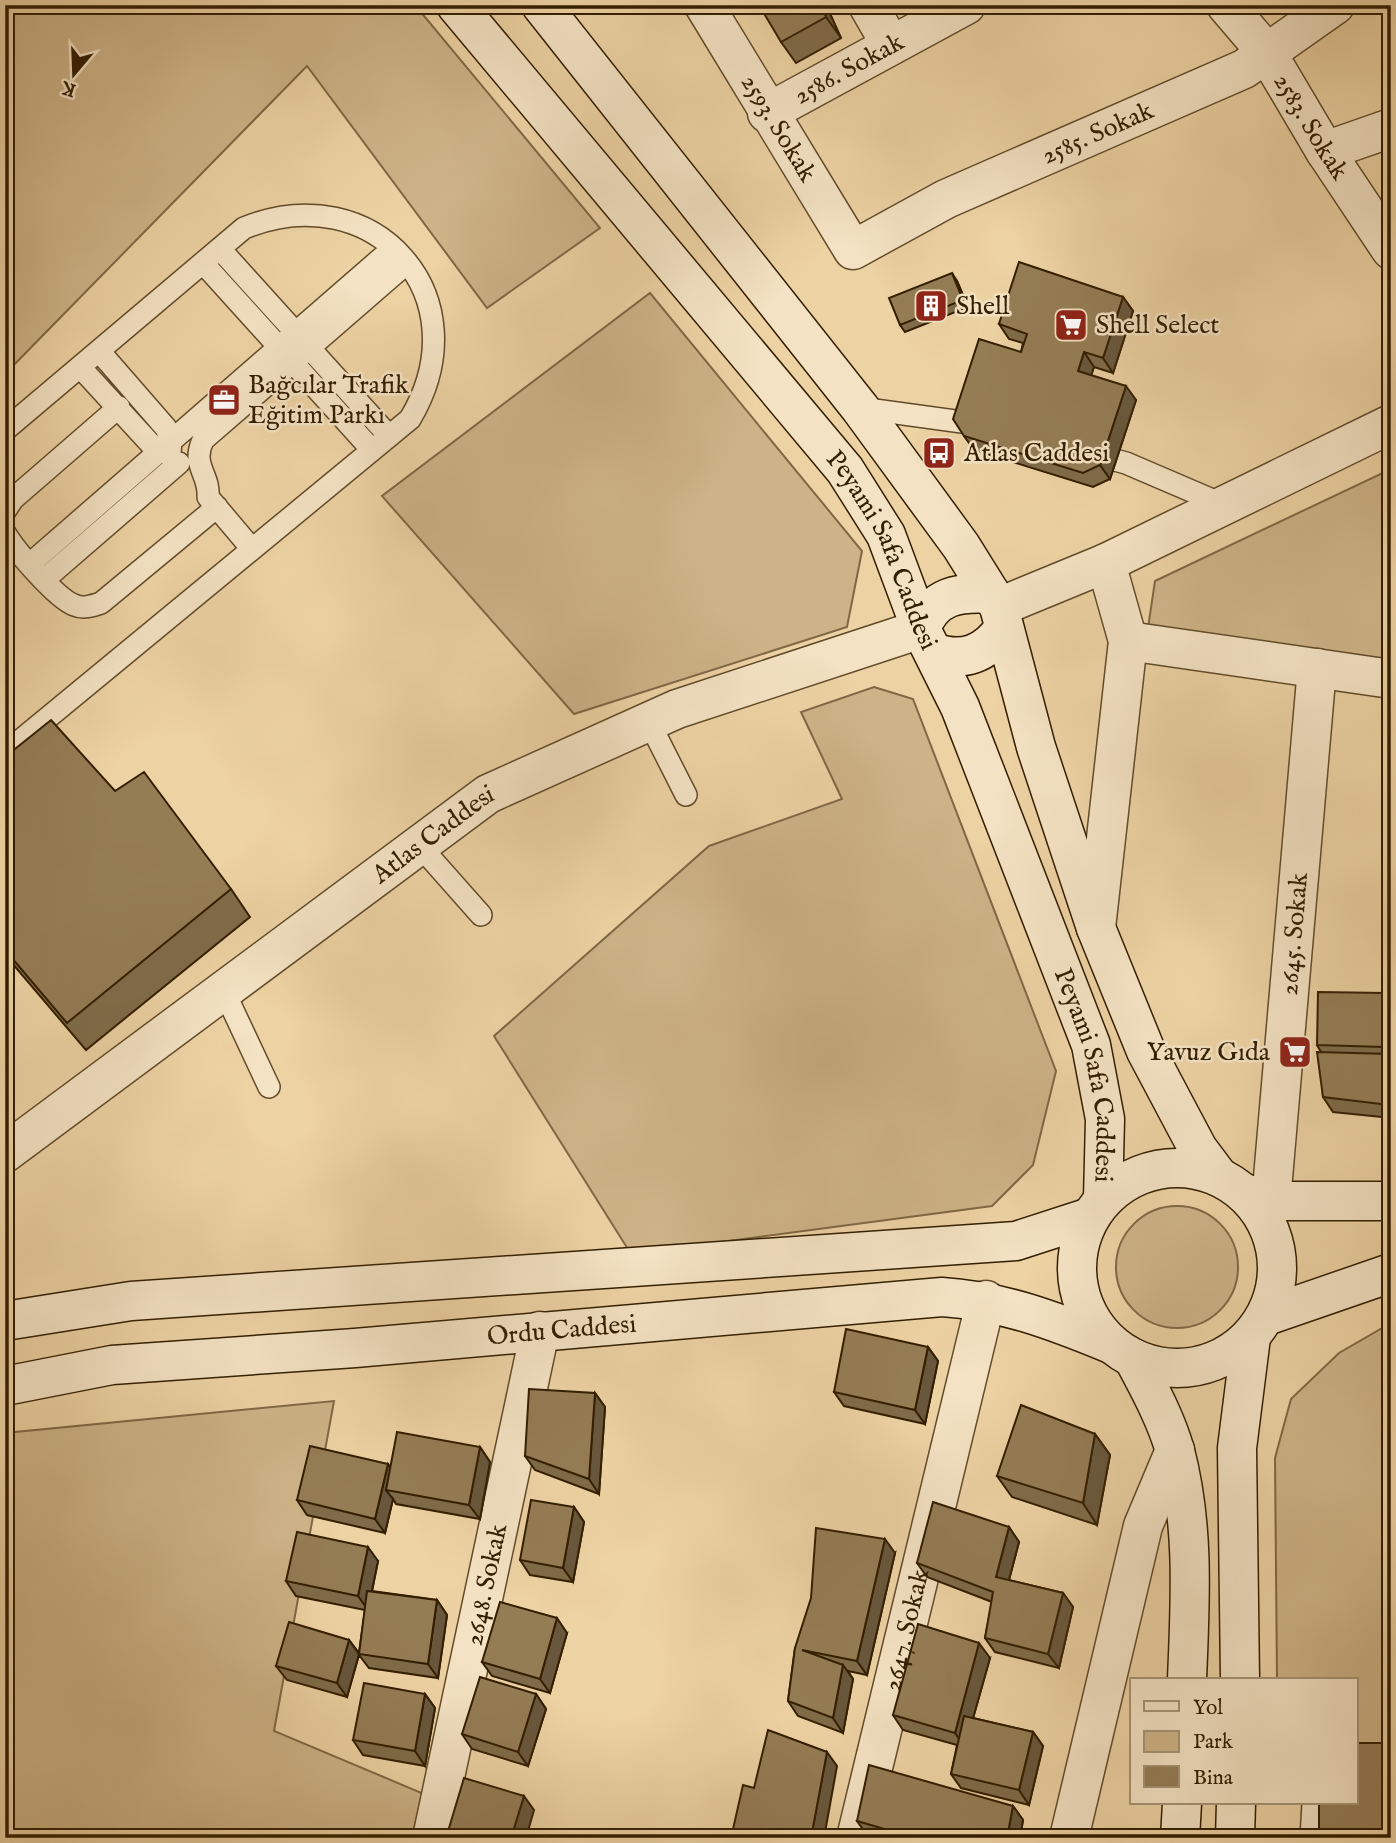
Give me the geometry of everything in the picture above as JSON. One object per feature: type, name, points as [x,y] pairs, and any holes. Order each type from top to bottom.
[{"type":"main road","name":"Peyami Safa Caddesi","points":[[456,5],[845,470],[886,535],[927,641],[960,707],[1091,1045],[1105,1119],[1097,1208]]},
{"type":"main road","name":"Peyami Safa Caddesi","points":[[541,5],[860,408],[961,546],[998,609],[1036,747],[1096,928],[1146,1051],[1198,1149],[1245,1190]]},
{"type":"main road","name":"2593. Sokak","points":[[704,5],[767,113],[853,250]]},
{"type":"main road","points":[[868,5],[891,45]]},
{"type":"main road","name":"2586. Sokak","points":[[767,113],[966,5]]},
{"type":"main road","name":"2583. Sokak","points":[[1226,5],[1267,53],[1325,151],[1391,250]]},
{"type":"main road","name":"2585. Sokak","points":[[853,250],[946,199],[1244,69],[1335,5]]},
{"type":"main road","points":[[1325,151],[1391,128]]},
{"type":"main road","points":[[998,609],[1106,563],[1391,424]]},
{"type":"main road","points":[[1096,928],[1128,641],[1106,563]]},
{"type":"main road","points":[[967,592],[998,609],[988,646],[968,657],[948,658],[927,641],[934,604],[948,596],[967,592]]},
{"type":"main road","name":"Atlas Caddesi","points":[[5,1153],[488,793],[677,709],[927,641]]},
{"type":"main road","points":[[1128,641],[1391,679]]},
{"type":"main road","name":"2645. Sokak","points":[[1245,1190],[1317,668]]},
{"type":"main road","points":[[5,1321],[131,1301],[1016,1241],[1097,1208],[1128,1180],[1157,1170],[1189,1168],[1245,1190],[1391,1201]]},
{"type":"main road","points":[[1240,1678],[1237,1448],[1259,1327],[1277,1285],[1276,1251],[1265,1219],[1245,1190]]},
{"type":"main road","points":[[1097,1208],[1078,1249],[1078,1284],[1089,1317],[1122,1351],[1158,1406],[1175,1450],[1190,1539],[1187,1678]]},
{"type":"main road","points":[[1122,1351],[1164,1368],[1196,1367],[1226,1356],[1259,1327],[1391,1273]]},
{"type":"main road","name":"Ordu Caddesi","points":[[5,1386],[113,1365],[355,1348],[942,1297],[986,1300],[1031,1312],[1122,1351]]},
{"type":"main road","name":"2647. Sokak","points":[[856,1838],[986,1300]]},
{"type":"main road","name":"2648. Sokak","points":[[432,1838],[540,1331]]},
{"type":"main road","points":[[1069,1838],[1143,1526],[1175,1450]]},
{"type":"main road","points":[[1181,1838],[1182,1804]]},
{"type":"main road","points":[[1234,1838],[1236,1804]]},
{"type":"lane","points":[[5,430],[244,229],[266,219],[316,214],[363,227],[400,256],[428,300],[435,349],[431,374],[423,397],[410,419],[252,549],[9,742]]},
{"type":"lane","points":[[220,249],[389,436]]},
{"type":"lane","points":[[212,502],[198,458],[203,440],[302,340],[400,256]]},
{"type":"lane","points":[[203,263],[372,450]]},
{"type":"lane","points":[[99,351],[166,428],[170,452]]},
{"type":"lane","points":[[38,571],[170,452],[286,355]]},
{"type":"lane","points":[[80,367],[118,408],[170,452],[252,549]]},
{"type":"lane","points":[[5,510],[13,499],[118,408]]},
{"type":"lane","points":[[860,408],[1002,429]]},
{"type":"lane","points":[[1064,446],[1126,463],[1224,505]]},
{"type":"lane","points":[[5,533],[70,604],[90,607],[101,603],[212,502]]},
{"type":"lane","points":[[649,722],[686,795]]},
{"type":"lane","points":[[419,845],[481,915]]},
{"type":"lane","points":[[224,991],[269,1087]]},
{"type":"lane","points":[[1311,1838],[1313,1804]]},
{"type":"green space","points":[[5,5],[415,5],[600,228],[487,308],[307,66],[5,374]]},
{"type":"green space","points":[[650,293],[862,551],[847,627],[574,714],[382,496]]},
{"type":"green space","points":[[1391,469],[1391,665],[1148,628],[1155,581]]},
{"type":"green space","points":[[874,687],[913,699],[1056,1071],[1033,1165],[992,1206],[631,1254],[494,1036],[709,846],[842,799],[801,712]]},
{"type":"green space","points":[[1177,1206],[1200,1211],[1220,1224],[1233,1244],[1238,1267],[1233,1290],[1220,1310],[1200,1323],[1177,1328],[1154,1323],[1134,1310],[1121,1290],[1116,1267],[1121,1244],[1134,1224],[1154,1211]]},
{"type":"green space","points":[[1391,1323],[1391,1756],[1358,1760],[1358,1678],[1277,1678],[1275,1458],[1291,1399],[1339,1353]]},
{"type":"green space","points":[[334,1401],[274,1731],[424,1794],[411,1838],[5,1838],[5,1433]]},
{"type":"building","points":[[759,5],[821,5],[826,17],[781,42]]},
{"type":"building","points":[[1019,262],[1123,297],[1103,358],[1084,352],[1078,371],[1126,386],[1100,465],[1083,473],[964,436],[953,419],[979,339],[1021,352],[1027,334],[999,324]]},
{"type":"building","name":"Shell","points":[[952,273],[963,300],[900,325],[889,298]]},
{"type":"building","points":[[51,720],[115,791],[144,772],[231,889],[67,1023],[5,950],[5,757]]},
{"type":"building","points":[[1318,992],[1386,993],[1384,1047],[1317,1045]]},
{"type":"building","points":[[1317,1052],[1391,1054],[1389,1105],[1323,1097]]},
{"type":"building","points":[[846,1329],[928,1347],[915,1410],[834,1392]]},
{"type":"building","points":[[529,1389],[595,1393],[589,1479],[525,1456]]},
{"type":"building","points":[[1021,1405],[1095,1434],[1083,1503],[997,1476]]},
{"type":"building","points":[[397,1432],[480,1447],[469,1505],[386,1490]]},
{"type":"building","points":[[310,1446],[388,1464],[375,1519],[297,1500]]},
{"type":"building","points":[[531,1500],[574,1507],[563,1568],[520,1560]]},
{"type":"building","points":[[933,1502],[1009,1527],[996,1577],[1063,1593],[1048,1654],[985,1638],[993,1592],[917,1563]]},
{"type":"building","points":[[816,1528],[885,1539],[857,1661],[802,1650],[843,1665],[833,1718],[788,1701],[795,1648],[811,1598]]},
{"type":"building","points":[[297,1532],[368,1547],[358,1596],[286,1581]]},
{"type":"building","points":[[367,1591],[437,1600],[428,1664],[359,1654]]},
{"type":"building","points":[[500,1602],[557,1618],[540,1679],[482,1662]]},
{"type":"building","points":[[289,1622],[349,1640],[337,1683],[276,1666]]},
{"type":"building","points":[[918,1624],[979,1643],[955,1733],[893,1715]]},
{"type":"building","points":[[480,1677],[536,1694],[518,1752],[462,1734]]},
{"type":"building","points":[[364,1683],[425,1694],[415,1751],[353,1740]]},
{"type":"building","points":[[964,1716],[1033,1732],[1019,1790],[951,1774]]},
{"type":"building","points":[[768,1730],[827,1752],[811,1838],[731,1838],[743,1785],[754,1788]]},
{"type":"building","points":[[1358,1743],[1391,1743],[1391,1838],[1319,1838],[1319,1804],[1358,1804]]},
{"type":"building","points":[[869,1765],[1013,1806],[1007,1838],[915,1838],[857,1821]]},
{"type":"building","points":[[464,1778],[524,1796],[511,1838],[446,1838]]},
{"type":"place","name":"Shell","points":[[931,306]]},
{"type":"place","name":"Shell Select","points":[[1071,325]]},
{"type":"place","name":"Bağcılar Trafik Eğitim Parkı","points":[[224,400]]},
{"type":"place","name":"Atlas Caddesi","points":[[939,453]]},
{"type":"place","name":"Yavuz Gıda","points":[[1295,1052]]}]
